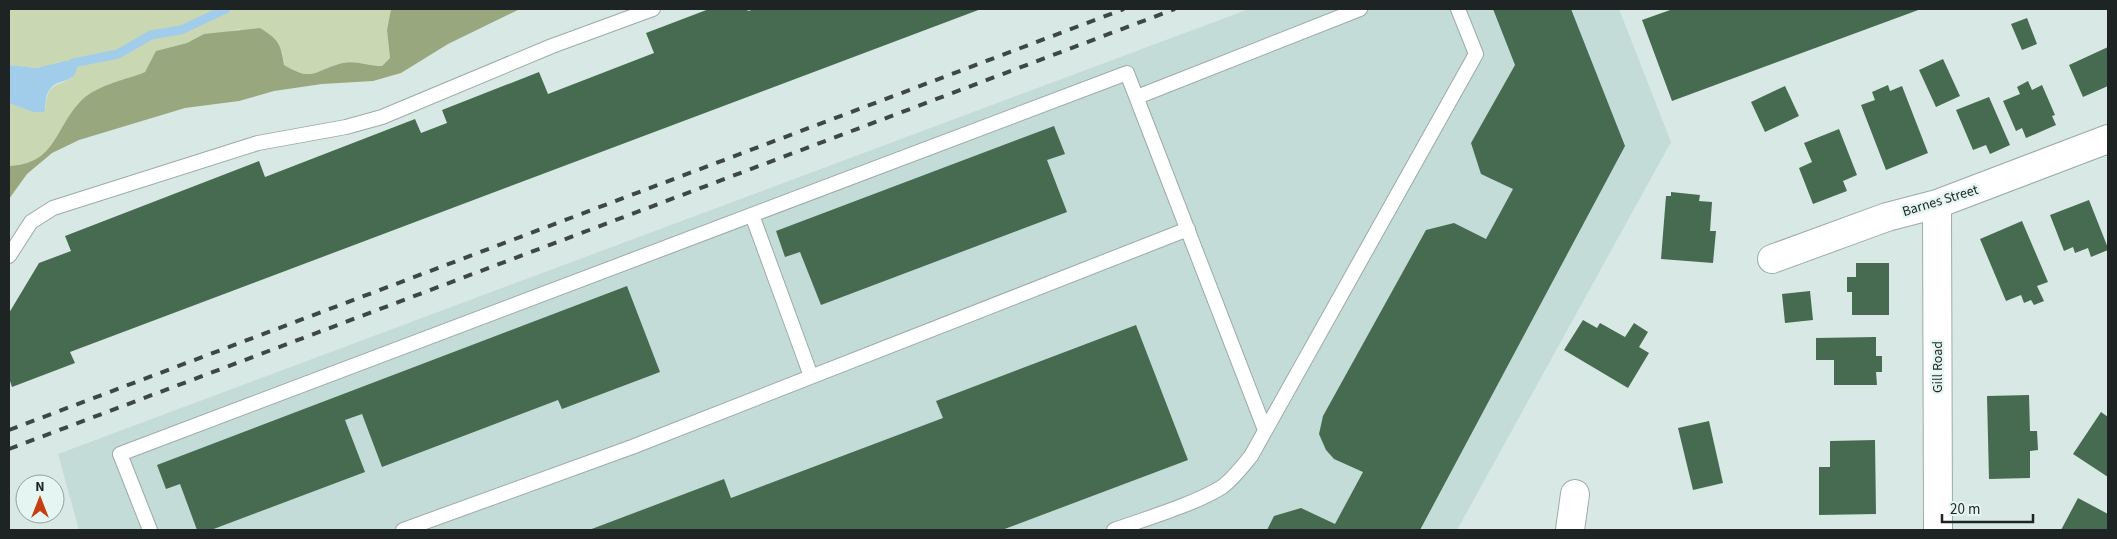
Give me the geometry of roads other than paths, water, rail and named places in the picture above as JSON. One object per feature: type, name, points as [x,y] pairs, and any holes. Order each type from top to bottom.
[{"type":"street","name":"Barnes Street","points":[[1772,259],[1887,216],[1937,204],[2108,139]]},
{"type":"street","name":"Gill Road","points":[[1937,204],[1938,530]]},
{"type":"street","points":[[1570,530],[1575,494]]},
{"type":"lane","points":[[9,256],[31,222],[53,208],[258,143],[346,127],[382,117],[552,46],[653,9]]},
{"type":"lane","points":[[1137,97],[1360,9]]},
{"type":"lane","points":[[1114,530],[1204,496],[1222,487],[1237,474],[1251,456],[1476,54],[1458,9]]},
{"type":"lane","points":[[150,530],[120,454],[1127,73],[1265,430]]},
{"type":"lane","points":[[752,215],[811,376]]},
{"type":"lane","points":[[403,530],[632,446],[1188,229]]},
{"type":"water","points":[[65,61],[73,63],[77,68],[76,73],[70,79],[57,83],[50,89],[47,94],[44,112],[33,112],[9,103],[9,65],[37,68]]},
{"type":"waterway","points":[[65,69],[73,63],[118,54],[151,35],[181,30],[226,9]]},
{"type":"railway","points":[[9,430],[1124,9]]},
{"type":"railway","points":[[9,449],[1175,9]]}]
